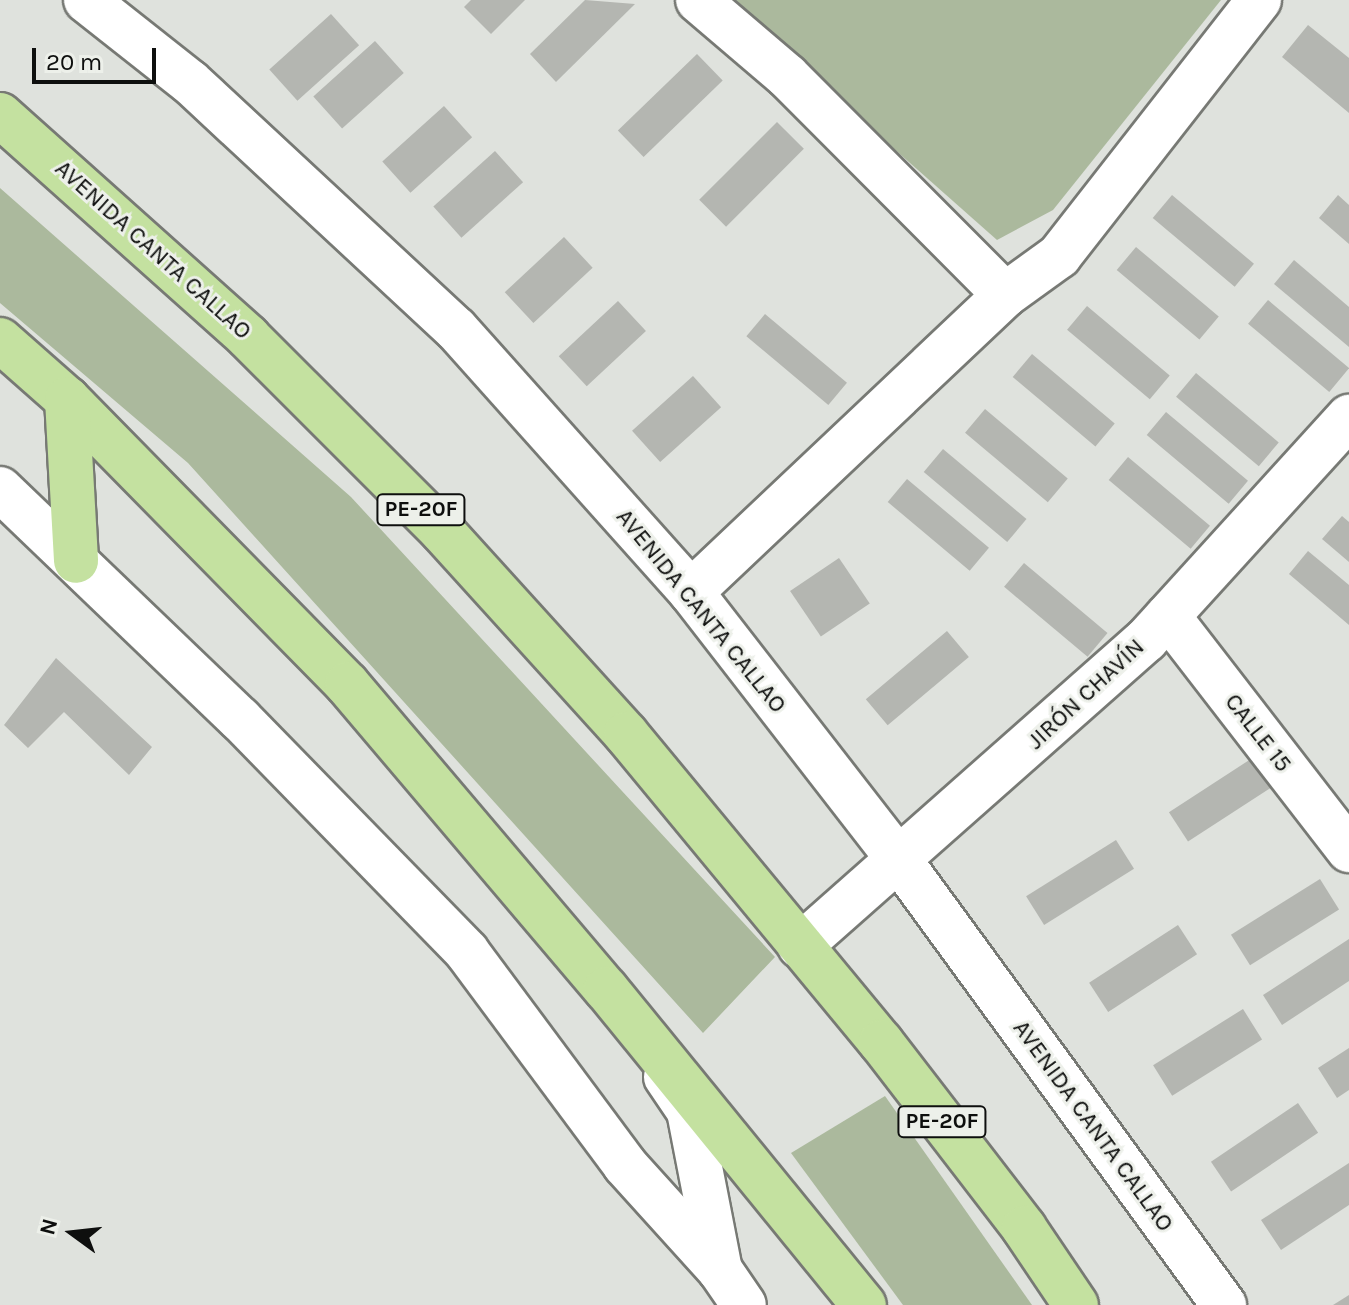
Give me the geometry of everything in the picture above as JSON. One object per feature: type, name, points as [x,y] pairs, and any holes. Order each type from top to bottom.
[{"type":"main road","name":"AVENIDA CANTA CALLAO","points":[[0,115],[248,337],[442,531],[626,734],[996,1191],[1076,1305]]},
{"type":"main road","points":[[0,340],[67,399],[347,684],[606,989],[864,1305]]},
{"type":"main road","points":[[67,399],[76,561]]},
{"type":"street","name":"AVENIDA CANTA CALLAO","points":[[86,0],[190,82],[456,329],[691,592],[900,861],[1224,1305]]},
{"type":"street","points":[[698,0],[787,76],[1005,295]]},
{"type":"street","points":[[691,592],[1005,295],[1059,256],[1259,0]]},
{"type":"street","name":"JIRÓN CHAVÍN","points":[[800,946],[900,861],[1168,616],[1349,417]]},
{"type":"street","points":[[0,489],[240,719],[467,952],[724,1293]]},
{"type":"street","name":"CALLE 15","points":[[1168,616],[1349,850]]},
{"type":"street","points":[[606,989],[689,1111],[724,1293]]},
{"type":"green space","points":[[726,0],[1221,0],[1053,210],[997,240]]},
{"type":"green space","points":[[0,188],[351,497],[775,957],[703,1033],[188,463],[0,303]]},
{"type":"green space","points":[[885,1096],[1032,1305],[903,1305],[791,1153]]},
{"type":"building","points":[[471,0],[525,0],[491,34],[464,7]]},
{"type":"building","points":[[585,0],[635,4],[556,82],[530,54]]},
{"type":"building","points":[[331,14],[359,45],[297,101],[269,70]]},
{"type":"building","points":[[1308,25],[1349,58],[1349,113],[1282,57]]},
{"type":"building","points":[[375,41],[404,73],[342,128],[313,97]]},
{"type":"building","points":[[697,54],[723,81],[644,157],[618,130]]},
{"type":"building","points":[[444,106],[472,137],[410,193],[382,162]]},
{"type":"building","points":[[777,122],[804,149],[726,227],[699,200]]},
{"type":"building","points":[[495,151],[523,182],[461,238],[433,207]]},
{"type":"building","points":[[1172,195],[1254,264],[1235,287],[1153,218]]},
{"type":"building","points":[[1338,195],[1349,205],[1349,244],[1319,218]]},
{"type":"building","points":[[564,237],[593,268],[533,323],[505,292]]},
{"type":"building","points":[[1136,247],[1219,316],[1199,339],[1117,270]]},
{"type":"building","points":[[1294,260],[1349,307],[1349,347],[1274,284]]},
{"type":"building","points":[[1268,300],[1349,368],[1329,392],[1248,324]]},
{"type":"building","points":[[618,301],[646,331],[587,386],[559,356]]},
{"type":"building","points":[[1087,306],[1170,375],[1150,399],[1067,330]]},
{"type":"building","points":[[765,314],[847,383],[828,405],[746,336]]},
{"type":"building","points":[[1032,354],[1115,423],[1095,446],[1013,377]]},
{"type":"building","points":[[1196,373],[1279,442],[1259,466],[1176,397]]},
{"type":"building","points":[[693,376],[721,407],[660,462],[632,431]]},
{"type":"building","points":[[985,409],[1068,478],[1048,502],[965,433]]},
{"type":"building","points":[[1166,412],[1248,481],[1229,504],[1147,435]]},
{"type":"building","points":[[943,449],[1026,519],[1007,542],[924,472]]},
{"type":"building","points":[[1128,457],[1210,526],[1191,549],[1109,480]]},
{"type":"building","points":[[907,479],[989,548],[970,571],[888,502]]},
{"type":"building","points":[[1342,516],[1349,522],[1349,562],[1322,539]]},
{"type":"building","points":[[1308,551],[1349,585],[1349,625],[1289,574]]},
{"type":"building","points":[[839,558],[870,604],[821,637],[790,591]]},
{"type":"building","points":[[1024,563],[1107,633],[1088,657],[1004,587]]},
{"type":"building","points":[[947,631],[969,657],[888,725],[866,699]]},
{"type":"building","points":[[56,658],[152,747],[129,775],[64,712],[28,748],[4,725]]},
{"type":"building","points":[[1257,755],[1276,784],[1188,842],[1169,812]]},
{"type":"building","points":[[1116,840],[1134,869],[1044,925],[1026,896]]},
{"type":"building","points":[[1320,879],[1339,910],[1250,965],[1231,935]]},
{"type":"building","points":[[1178,925],[1197,954],[1108,1012],[1089,983]]},
{"type":"building","points":[[1349,939],[1349,981],[1282,1025],[1263,995]]},
{"type":"building","points":[[1243,1009],[1262,1040],[1172,1096],[1153,1065]]},
{"type":"building","points":[[1349,1048],[1349,1090],[1337,1098],[1318,1068]]},
{"type":"building","points":[[1298,1103],[1318,1133],[1231,1192],[1211,1162]]},
{"type":"building","points":[[1349,1163],[1349,1205],[1281,1250],[1261,1220]]},
{"type":"building","points":[[1349,1295],[1349,1305],[1333,1305]]}]
